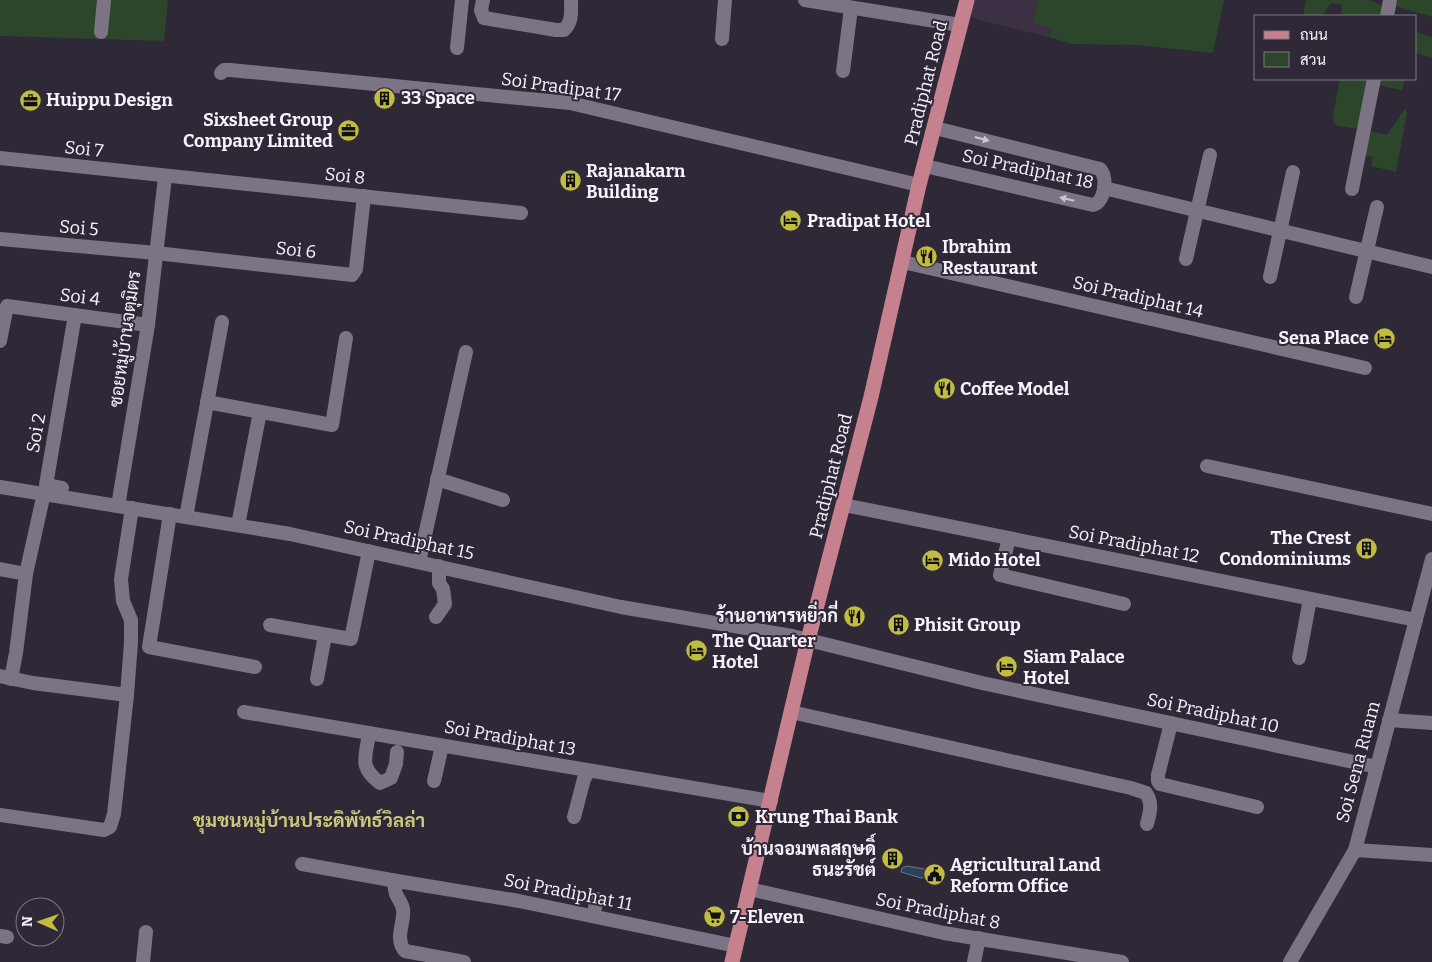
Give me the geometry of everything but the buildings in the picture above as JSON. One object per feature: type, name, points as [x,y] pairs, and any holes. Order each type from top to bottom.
[{"type":"main road","name":"Pradiphat Road","points":[[732,962],[808,640],[844,505],[903,262],[919,185],[966,0]]},
{"type":"street","points":[[101,32],[104,0]]},
{"type":"street","points":[[457,48],[462,0]]},
{"type":"street","points":[[483,0],[481,10],[484,18],[564,30],[572,17],[571,0]]},
{"type":"street","points":[[722,40],[725,0]]},
{"type":"street","points":[[805,0],[960,25]]},
{"type":"street","points":[[1387,15],[1390,0]]},
{"type":"street","points":[[843,71],[851,8]]},
{"type":"street","name":"Soi Pradipat 17","points":[[221,73],[224,70],[230,70],[570,104],[919,185]]},
{"type":"street","points":[[1352,188],[1374,80]]},
{"type":"street","name":"Soi Pradiphat 18","points":[[924,166],[1093,205],[1097,204],[1101,199],[1105,179],[1104,173],[1100,169],[935,128]]},
{"type":"street","points":[[1186,259],[1210,155]]},
{"type":"street","name":"Soi 7","points":[[0,158],[165,177]]},
{"type":"street","points":[[1270,277],[1293,172]]},
{"type":"street","name":"Soi 8","points":[[165,177],[521,213]]},
{"type":"street","name":"ซอยหมู่บ้านจตุมิตร","points":[[119,502],[148,325],[165,177]]},
{"type":"street","points":[[1104,188],[1197,212],[1432,267]]},
{"type":"street","name":"Soi 6","points":[[156,253],[352,275],[356,269],[364,196]]},
{"type":"street","points":[[1356,297],[1377,206]]},
{"type":"street","name":"Soi 5","points":[[0,239],[156,253]]},
{"type":"street","name":"Soi Pradiphat 14","points":[[903,262],[1365,368]]},
{"type":"street","name":"Soi 4","points":[[0,341],[7,306],[148,325]]},
{"type":"street","name":"Soi 2","points":[[5,677],[16,653],[26,574],[45,489],[75,315]]},
{"type":"street","points":[[186,516],[222,322]]},
{"type":"street","points":[[207,402],[332,425],[346,338]]},
{"type":"street","points":[[419,562],[466,352]]},
{"type":"street","points":[[238,525],[260,412]]},
{"type":"street","points":[[1207,466],[1432,514]]},
{"type":"street","points":[[0,478],[45,489]]},
{"type":"street","points":[[437,479],[503,500]]},
{"type":"street","name":"Soi Pradiphat 15","points":[[0,487],[45,489],[119,502],[132,508],[290,534],[621,607],[808,640]]},
{"type":"street","name":"Soi Pradiphat 12","points":[[844,505],[1416,620]]},
{"type":"street","points":[[0,815],[104,830],[110,827],[114,814],[127,694],[131,620],[123,601],[121,579],[132,508]]},
{"type":"street","points":[[170,514],[149,647],[255,668]]},
{"type":"street","points":[[1009,538],[1000,575],[1124,604]]},
{"type":"street","points":[[270,625],[351,639],[369,551]]},
{"type":"street","name":"Soi Sena Ruam","points":[[1290,962],[1354,850],[1432,559]]},
{"type":"street","points":[[436,617],[445,604],[442,588],[438,583],[439,566]]},
{"type":"street","points":[[0,569],[26,574]]},
{"type":"street","points":[[1299,658],[1310,599]]},
{"type":"street","points":[[317,679],[325,635]]},
{"type":"street","name":"Soi Pradiphat 10","points":[[808,640],[982,683],[1377,767]]},
{"type":"street","points":[[5,677],[127,694]]},
{"type":"street","name":"Soi Pradiphat 13","points":[[244,712],[771,800]]},
{"type":"street","points":[[791,712],[1131,788],[1146,793],[1150,799],[1152,807],[1147,824]]},
{"type":"street","points":[[1389,720],[1432,723]]},
{"type":"street","points":[[1171,723],[1158,775],[1160,784],[1257,807]]},
{"type":"street","points":[[369,733],[365,767],[368,774],[380,783],[391,778],[396,764],[396,752]]},
{"type":"street","points":[[434,781],[442,746]]},
{"type":"street","points":[[574,816],[584,779],[589,771]]},
{"type":"street","points":[[1354,850],[1432,855]]},
{"type":"street","name":"Soi Pradiphat 11","points":[[302,864],[501,898],[736,946]]},
{"type":"street","points":[[391,880],[394,883],[396,895],[403,911],[400,934],[401,947],[404,951],[464,962]]},
{"type":"street","name":"Soi Pradiphat 8","points":[[749,889],[944,933],[1122,962]]},
{"type":"street","points":[[593,916],[597,899]]},
{"type":"street","points":[[143,962],[146,932]]},
{"type":"street","points":[[974,962],[979,938]]},
{"type":"shaded area","points":[[974,0],[1038,0],[1033,22],[1051,28],[1049,37],[978,20],[970,16]]},
{"type":"green space","points":[[0,0],[168,0],[164,41],[0,36]]},
{"type":"green space","points":[[1038,0],[1224,0],[1213,53],[1137,45],[1073,44],[1049,37],[1051,28],[1033,22]]},
{"type":"green space","points":[[1306,0],[1370,0],[1382,6],[1380,15],[1341,15],[1342,5],[1331,3],[1324,15],[1303,15]]},
{"type":"green space","points":[[1396,0],[1432,0],[1432,17],[1395,6]]},
{"type":"green space","points":[[1417,32],[1432,37],[1432,58],[1417,53]]},
{"type":"green space","points":[[1340,80],[1368,80],[1359,129],[1337,126],[1333,121]]},
{"type":"green space","points":[[1379,80],[1405,80],[1402,90],[1378,85]]},
{"type":"green space","points":[[1405,108],[1407,113],[1396,172],[1371,166],[1373,157],[1363,155],[1367,131],[1387,135]]},
{"type":"water","points":[[907,866],[930,870],[931,875],[921,878],[901,872],[902,868]]},
{"type":"place","name":"33 Space","points":[[385,98]]},
{"type":"place","name":"Huippu Design","points":[[30,100]]},
{"type":"place","name":"Sixsheet Group Company Limited","points":[[349,130]]},
{"type":"place","name":"Rajanakarn Building","points":[[570,181]]},
{"type":"place","name":"Pradipat Hotel","points":[[791,221]]},
{"type":"place","name":"Ibrahim Restaurant","points":[[926,257]]},
{"type":"place","name":"Sena Place","points":[[1385,338]]},
{"type":"place","name":"Coffee Model","points":[[944,389]]},
{"type":"place","name":"The Crest Condominiums","points":[[1367,548]]},
{"type":"place","name":"Mido Hotel","points":[[932,560]]},
{"type":"place","name":"ร้านอาหารหยิ่วกี่","points":[[854,616]]},
{"type":"place","name":"Phisit Group","points":[[898,625]]},
{"type":"place","name":"The Quarter Hotel","points":[[696,651]]},
{"type":"place","name":"Siam Palace Hotel","points":[[1007,667]]},
{"type":"place","name":"Krung Thai Bank","points":[[739,817]]},
{"type":"place","name":"บ้านจอมพลสฤษดิ์ ธนะรัชต์","points":[[892,859]]},
{"type":"place","name":"Agricultural Land Reform Office","points":[[934,875]]},
{"type":"place","name":"7-Eleven","points":[[714,917]]},
{"type":"district","name":"ชุมชนหมู่บ้านประดิพัทธ์วิลล่า","points":[[309,820]]}]
